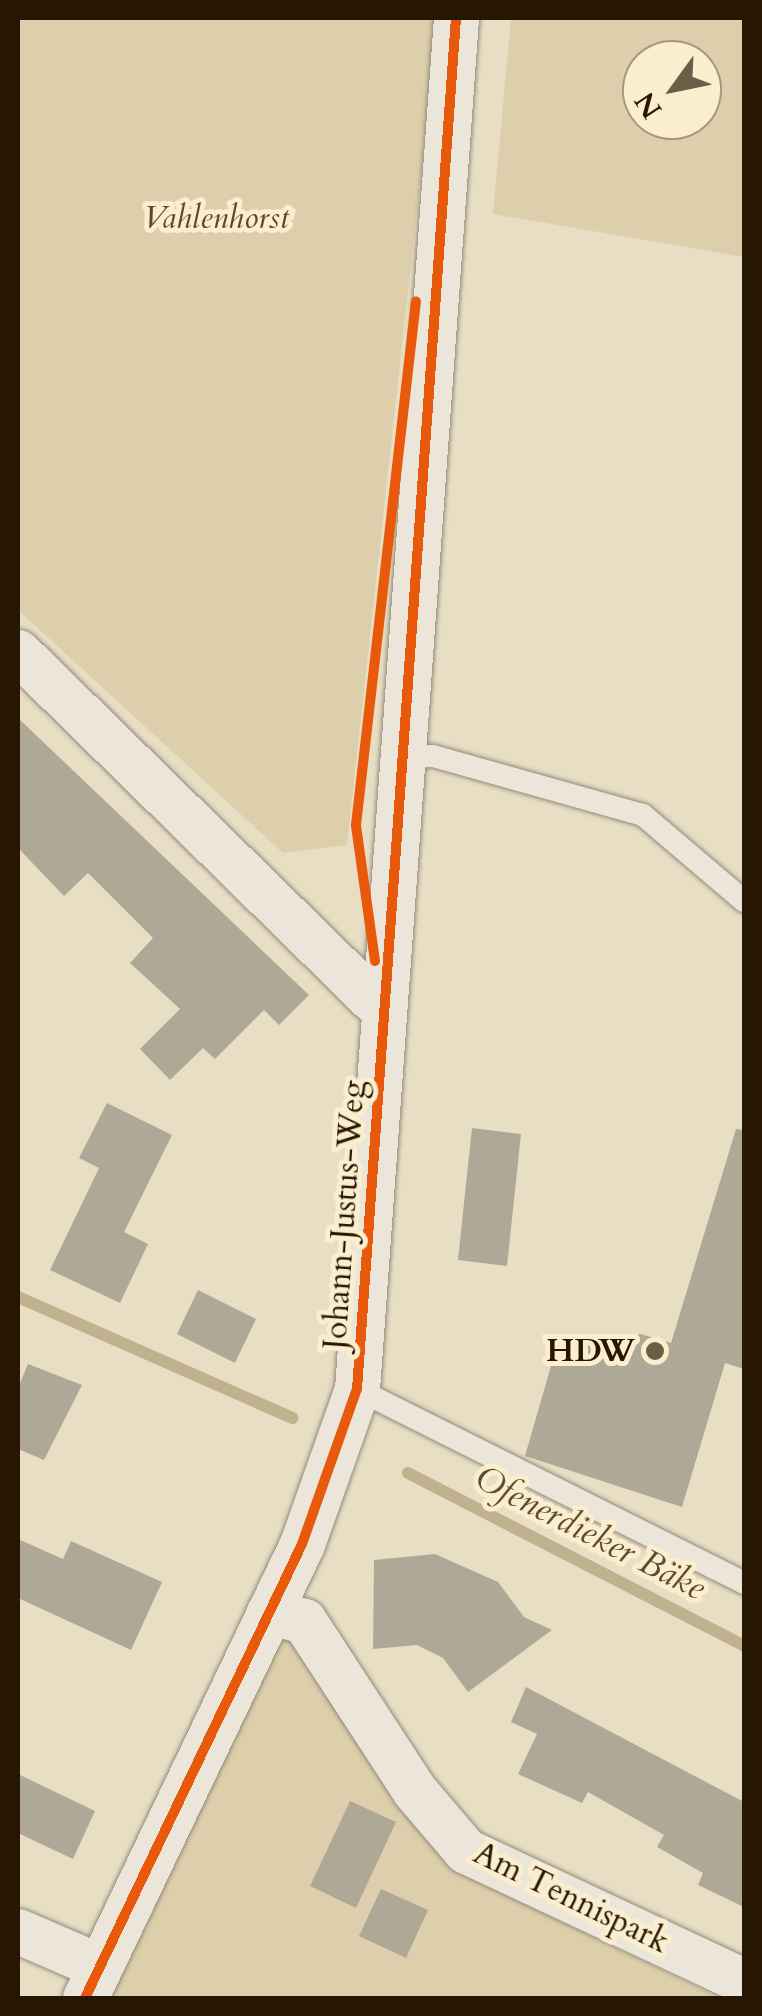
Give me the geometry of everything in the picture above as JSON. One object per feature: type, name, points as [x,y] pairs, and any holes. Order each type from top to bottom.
[{"type":"street","name":"Johann-Justus-Weg","points":[[92,1982],[269,1612],[358,1389],[381,1008],[456,18]]},
{"type":"street","points":[[18,652],[381,1008]]},
{"type":"street","name":"Am Tennispark","points":[[269,1612],[304,1621],[414,1790],[466,1852],[744,1981]]},
{"type":"street","points":[[18,1931],[92,1982]]},
{"type":"lane","points":[[403,757],[433,756],[642,815],[744,901]]},
{"type":"lane","points":[[358,1389],[744,1583]]},
{"type":"green space","name":"Vahlenhorst","points":[[18,18],[438,18],[347,845],[283,853],[18,610]]},
{"type":"green space","points":[[511,18],[744,18],[744,257],[493,214]]},
{"type":"green space","points":[[269,1612],[449,1867],[719,1998],[102,1998]]},
{"type":"building","points":[[18,718],[309,995],[279,1025],[264,1010],[215,1059],[203,1048],[170,1080],[140,1049],[180,1009],[130,963],[153,938],[88,873],[64,896],[18,848]]},
{"type":"building","points":[[107,1103],[172,1135],[124,1232],[148,1244],[120,1303],[50,1270],[99,1168],[79,1158]]},
{"type":"building","points":[[472,1128],[521,1134],[507,1266],[458,1260]]},
{"type":"building","name":"HDW","points":[[736,1129],[744,1130],[744,1369],[725,1363],[682,1507],[525,1456],[553,1359],[581,1341],[641,1334],[671,1343]]},
{"type":"building","points":[[198,1290],[256,1319],[235,1363],[177,1334]]},
{"type":"building","points":[[28,1364],[82,1385],[44,1460],[18,1449],[18,1388]]},
{"type":"building","points":[[18,1539],[63,1559],[71,1541],[162,1582],[131,1650],[18,1598]]},
{"type":"building","points":[[435,1554],[498,1582],[524,1617],[552,1630],[468,1692],[443,1658],[417,1645],[373,1649],[374,1560]]},
{"type":"building","points":[[526,1687],[744,1802],[744,1907],[698,1885],[703,1873],[657,1847],[664,1835],[588,1792],[582,1803],[518,1774],[537,1734],[511,1722]]},
{"type":"building","points":[[18,1774],[95,1811],[73,1859],[18,1833]]},
{"type":"building","points":[[350,1801],[396,1822],[356,1908],[310,1886]]},
{"type":"building","points":[[381,1889],[428,1910],[406,1958],[359,1936]]},
{"type":"waterway","name":"Ofenerdieker Bäke","points":[[18,1297],[292,1418]]},
{"type":"waterway","name":"Ofenerdieker Bäke","points":[[408,1473],[744,1646]]},
{"type":"cycle path","points":[[85,1998],[302,1544],[357,1389],[456,18]]},
{"type":"cycle path","points":[[375,961],[356,825],[416,301]]},
{"type":"place","name":"HDW","points":[[655,1351]]}]
